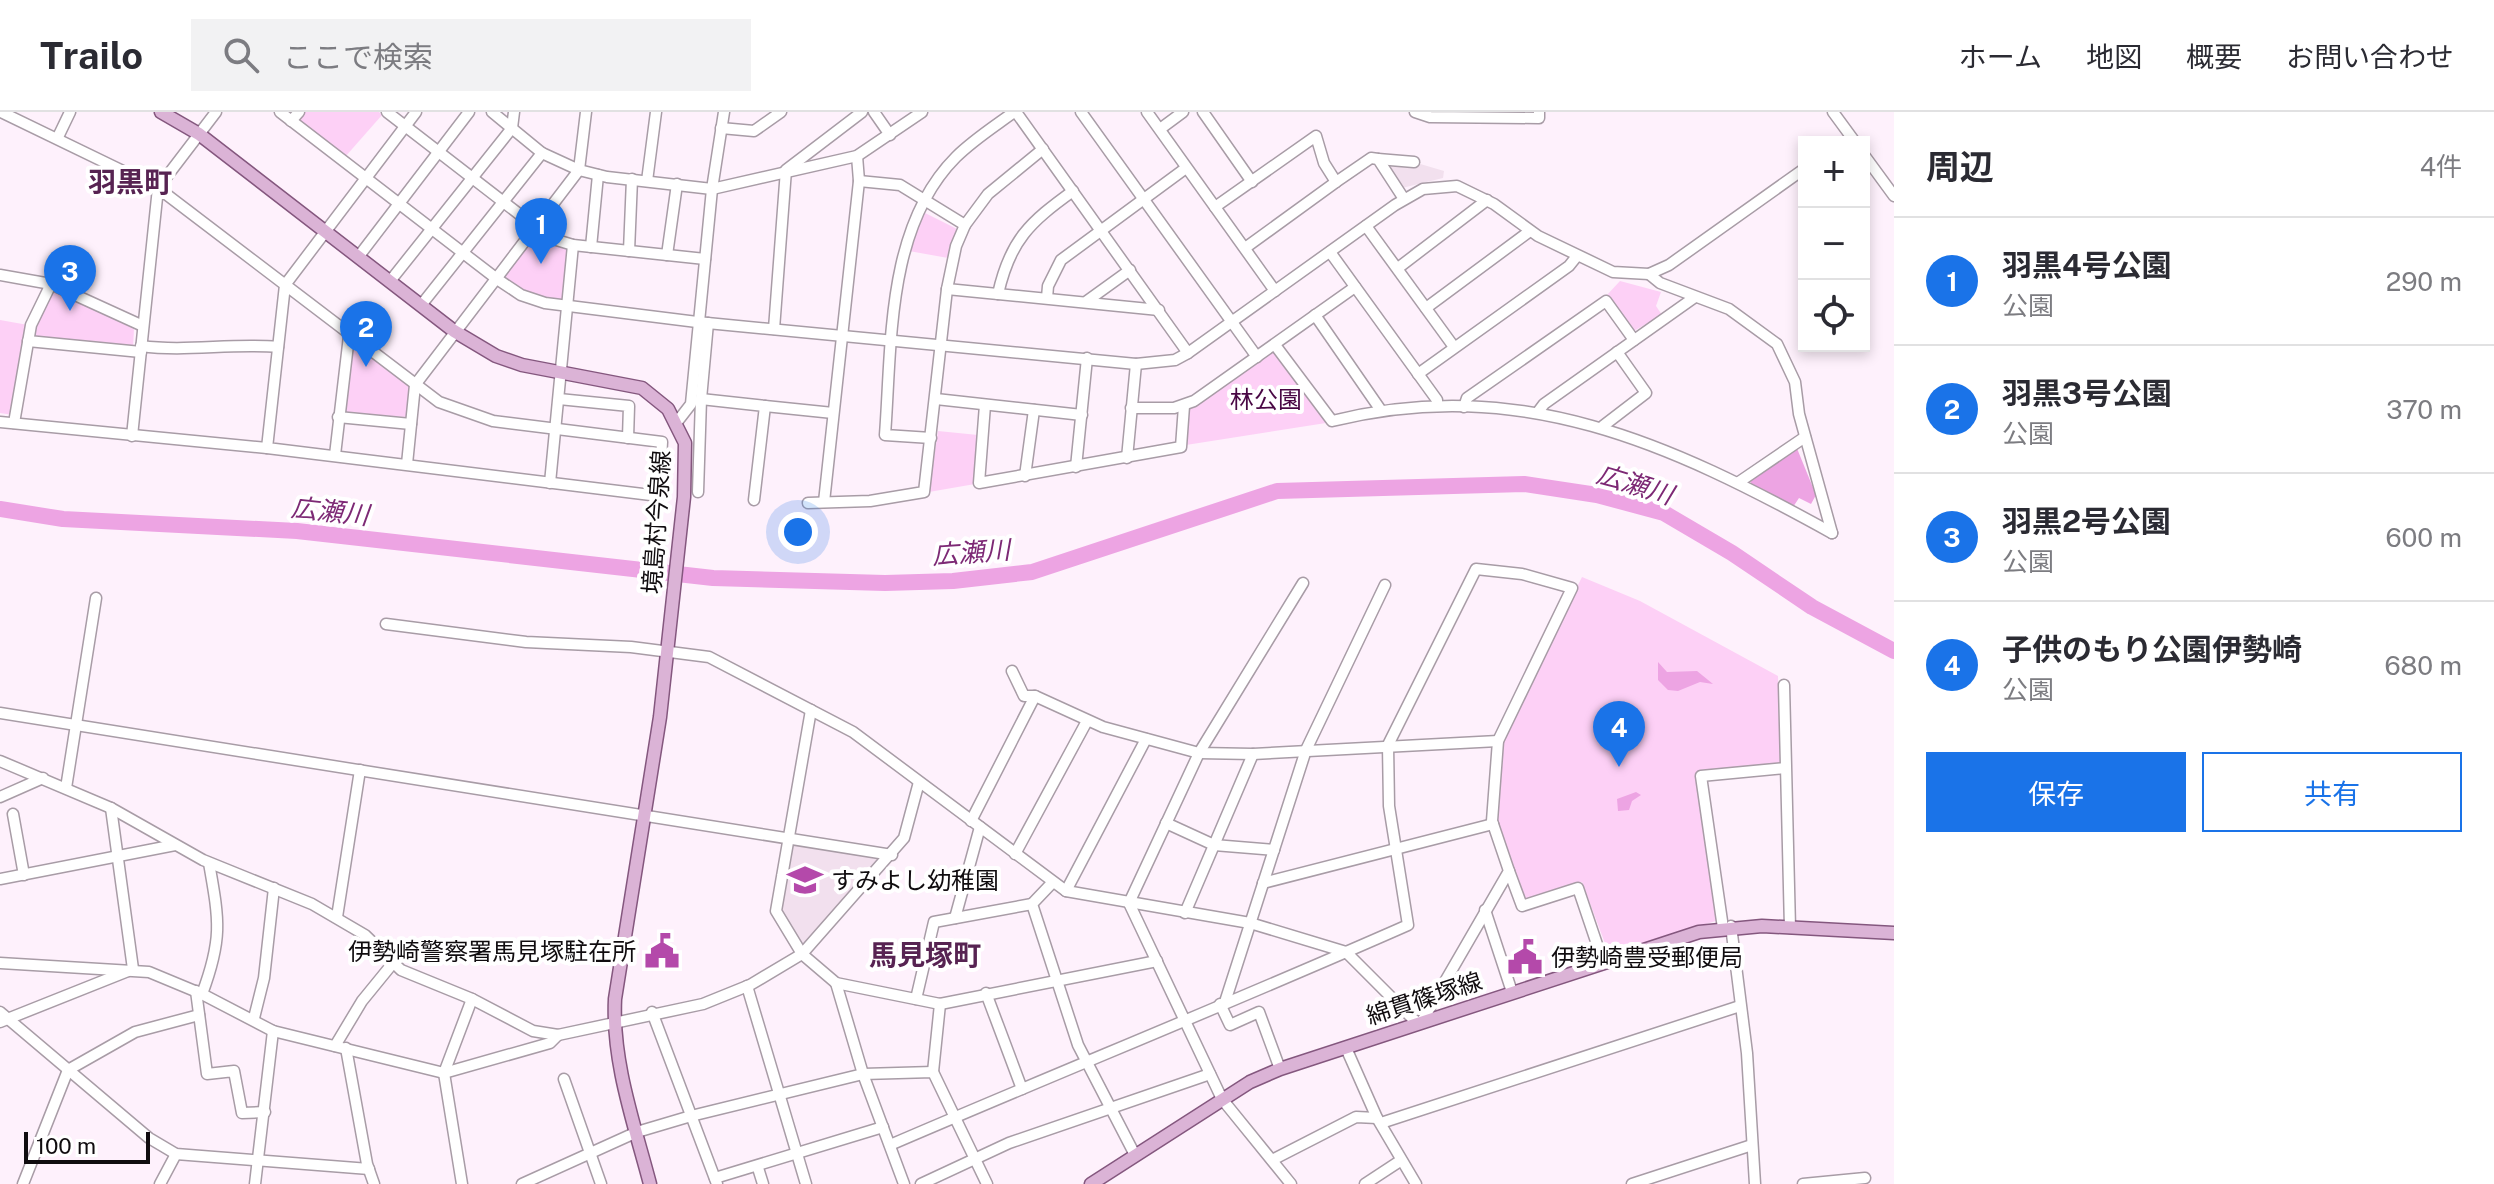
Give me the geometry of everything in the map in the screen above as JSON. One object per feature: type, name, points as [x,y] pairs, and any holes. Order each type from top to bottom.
[{"type":"main road","name":"境島村今泉線","points":[[161,112],[199,134],[454,331],[496,356],[561,374],[642,388],[662,403],[677,422],[686,453],[682,516],[668,646],[614,1023],[622,1080],[650,1184]]},
{"type":"main road","name":"綿貫篠塚線","points":[[1091,1184],[1222,1099],[1280,1069],[1603,962],[1727,927],[1894,933]]},
{"type":"street","points":[[0,422],[335,455],[659,496],[662,442],[473,417],[439,402],[158,188],[1,112]]},
{"type":"street","points":[[58,137],[70,112]]},
{"type":"street","points":[[132,436],[158,188],[216,112]]},
{"type":"street","points":[[280,112],[430,230],[497,279],[531,299],[567,308],[703,323],[1136,364],[1175,360],[1188,353],[1404,199],[1423,189],[1447,185],[1467,189],[1530,231],[1577,256],[1613,272],[1649,274],[1669,265],[1798,173]]},
{"type":"street","points":[[291,121],[299,112]]},
{"type":"street","points":[[387,112],[535,230],[573,245],[705,259]]},
{"type":"street","points":[[267,448],[285,285],[416,112]]},
{"type":"street","points":[[359,256],[469,112]]},
{"type":"street","points":[[492,112],[542,153],[579,170],[712,189],[857,156],[922,112]]},
{"type":"street","points":[[391,280],[512,128],[514,112]]},
{"type":"street","points":[[407,464],[415,385],[579,170],[586,112]]},
{"type":"street","points":[[647,181],[656,112]]},
{"type":"street","points":[[698,492],[705,259],[724,112]]},
{"type":"street","points":[[721,128],[754,131],[781,112]]},
{"type":"street","points":[[774,329],[786,170],[862,112]]},
{"type":"street","points":[[874,112],[890,135]]},
{"type":"street","points":[[931,438],[885,435],[903,258],[924,202],[956,157],[1015,112],[1188,353]]},
{"type":"street","points":[[1081,112],[1257,357]]},
{"type":"street","points":[[1147,112],[1275,291]]},
{"type":"street","points":[[1160,129],[1183,112]]},
{"type":"street","points":[[1203,112],[1252,182]]},
{"type":"street","points":[[1415,112],[1430,117],[1539,118],[1539,112]]},
{"type":"street","points":[[1833,112],[1847,136]]},
{"type":"street","points":[[1215,207],[1316,136],[1324,163],[1336,182]]},
{"type":"street","points":[[808,503],[870,501],[924,492],[947,289],[956,246],[965,225],[988,194],[1043,149]]},
{"type":"street","points":[[422,304],[542,153]]},
{"type":"street","points":[[824,502],[859,181],[857,156]]},
{"type":"street","points":[[1245,248],[1371,158],[1414,162]]},
{"type":"street","points":[[1378,159],[1404,199]]},
{"type":"street","points":[[1870,163],[1894,196]]},
{"type":"street","points":[[1047,298],[1048,286],[1061,260],[1186,168]]},
{"type":"street","points":[[591,247],[598,175]]},
{"type":"street","points":[[629,251],[632,179]]},
{"type":"street","points":[[859,181],[900,185],[965,225]]},
{"type":"street","points":[[667,255],[677,184]]},
{"type":"street","points":[[998,294],[1004,266],[1018,238],[1037,217],[1073,191]]},
{"type":"street","points":[[1398,268],[1487,200]]},
{"type":"street","points":[[1366,226],[1454,347]]},
{"type":"street","points":[[1426,308],[1530,231]]},
{"type":"street","points":[[550,483],[573,245]]},
{"type":"street","points":[[1330,252],[1418,374],[1437,406]]},
{"type":"street","points":[[1418,374],[1569,266],[1577,256]]},
{"type":"street","points":[[1087,301],[1130,270]]},
{"type":"street","points":[[1275,345],[1332,421],[1380,409],[1437,406],[1538,412],[1603,426],[1739,482],[1832,533],[1805,437],[1795,382],[1777,344],[1729,309],[1660,283],[1649,274]]},
{"type":"street","points":[[0,275],[51,284],[143,326]]},
{"type":"street","points":[[14,423],[31,325],[51,284]]},
{"type":"street","points":[[1131,408],[1184,406],[1355,287]]},
{"type":"street","points":[[947,289],[1159,310]]},
{"type":"street","points":[[1538,412],[1544,404],[1695,297]]},
{"type":"street","points":[[1464,407],[1467,398],[1606,301],[1634,340]]},
{"type":"street","points":[[1315,315],[1380,409]]},
{"type":"street","points":[[677,422],[691,404],[703,323]]},
{"type":"street","points":[[335,455],[349,336]]},
{"type":"street","points":[[28,341],[141,349],[235,343],[278,347]]},
{"type":"street","points":[[1603,426],[1646,393],[1617,352]]},
{"type":"street","points":[[1076,467],[1087,358]]},
{"type":"street","points":[[1127,458],[1136,364]]},
{"type":"street","points":[[559,399],[629,406],[628,438]]},
{"type":"street","points":[[701,399],[833,413]]},
{"type":"street","points":[[936,399],[1082,415]]},
{"type":"street","points":[[985,405],[979,483],[1181,447],[1184,406]]},
{"type":"street","points":[[754,500],[765,406]]},
{"type":"street","points":[[1025,476],[1034,410]]},
{"type":"street","points":[[338,417],[411,424]]},
{"type":"street","points":[[1739,482],[1805,437]]},
{"type":"street","points":[[890,1145],[1408,925],[1389,806],[1388,745],[1476,569],[1522,574],[1572,588],[1498,741],[1493,824],[1522,906],[1578,888],[1603,962]]},
{"type":"street","points":[[1129,903],[1199,753],[1303,583]]},
{"type":"street","points":[[1280,1069],[1259,1012],[1230,1025],[1222,1003],[1306,750],[1385,585]]},
{"type":"street","points":[[66,788],[96,598]]},
{"type":"street","points":[[386,624],[526,642],[668,646],[709,657],[853,732],[1066,891],[1250,923],[1346,952],[1414,1020],[1421,1023],[1509,871]]},
{"type":"street","points":[[1012,671],[1024,696],[1035,696],[1087,721],[1199,753],[1253,754],[1498,741]]},
{"type":"street","points":[[1784,685],[1790,928]]},
{"type":"street","points":[[955,918],[976,824],[1035,696]]},
{"type":"street","points":[[811,710],[776,911],[802,954],[836,983],[940,1004],[1157,961]]},
{"type":"street","points":[[0,713],[645,813],[892,855]]},
{"type":"street","points":[[1015,854],[1087,721]]},
{"type":"street","points":[[1066,891],[1146,739]]},
{"type":"street","points":[[1185,913],[1253,754]]},
{"type":"street","points":[[0,761],[111,808],[209,863],[337,917],[365,935],[393,963],[533,1031],[558,1035],[652,1012],[703,1004],[747,986],[802,954],[904,838],[919,782]]},
{"type":"street","points":[[1755,1184],[1747,1053],[1701,776],[1785,768]]},
{"type":"street","points":[[337,917],[360,770]]},
{"type":"street","points":[[0,797],[43,778]]},
{"type":"street","points":[[111,808],[133,969]]},
{"type":"street","points":[[13,814],[24,875]]},
{"type":"street","points":[[1166,823],[1214,845],[1274,850]]},
{"type":"street","points":[[1263,883],[1493,824]]},
{"type":"street","points":[[0,879],[175,845]]},
{"type":"street","points":[[209,863],[220,927],[217,955],[199,992],[207,1074],[234,1071],[242,1113],[265,1112]]},
{"type":"street","points":[[916,999],[934,922],[1032,904],[1052,883]]},
{"type":"street","points":[[254,1018],[264,978],[274,888]]},
{"type":"street","points":[[1129,903],[1222,1099],[1291,1184]]},
{"type":"street","points":[[1032,904],[1055,981],[1086,1062],[1135,1155]]},
{"type":"street","points":[[1485,910],[1512,992]]},
{"type":"street","points":[[0,963],[133,969],[199,992],[254,1018],[273,1031],[444,1073],[550,1043],[558,1035]]},
{"type":"street","points":[[374,1184],[341,1047],[362,1001],[393,963]]},
{"type":"street","points":[[3,1018],[133,969]]},
{"type":"street","points":[[836,983],[863,1074],[904,1184]]},
{"type":"street","points":[[747,986],[806,1184]]},
{"type":"street","points":[[986,993],[1022,1089]]},
{"type":"street","points":[[462,1184],[444,1073],[472,999]]},
{"type":"street","points":[[940,1004],[933,1072],[987,1184]]},
{"type":"street","points":[[1272,1160],[1356,1117],[1379,1120],[1740,1006]]},
{"type":"street","points":[[652,1012],[716,1181],[883,1127]]},
{"type":"street","points":[[23,1184],[68,1070],[135,1032],[199,1015]]},
{"type":"street","points":[[3,1018],[149,1138],[176,1154],[368,1167]]},
{"type":"street","points":[[255,1184],[273,1031]]},
{"type":"street","points":[[1346,1048],[1400,1161],[1416,1184]]},
{"type":"street","points":[[522,1184],[637,1132],[691,1116],[779,1097],[863,1074],[933,1072]]},
{"type":"street","points":[[921,1184],[1009,1143],[1210,1074]]},
{"type":"street","points":[[564,1079],[601,1184]]},
{"type":"street","points":[[1632,1184],[1752,1145]]},
{"type":"street","points":[[160,1184],[176,1154]]},
{"type":"street","points":[[1365,1184],[1400,1161]]},
{"type":"street","points":[[758,1168],[763,1184]]},
{"type":"street","points":[[1803,1184],[1865,1178]]},
{"type":"shaded area","points":[[1417,163],[1444,171],[1443,178],[1402,188],[1385,165]]},
{"type":"shaded area","points":[[1796,446],[1816,495],[1811,504],[1799,498],[1793,507],[1751,484],[1750,478]]},
{"type":"shaded area","points":[[1658,662],[1667,672],[1697,671],[1713,684],[1700,682],[1678,691],[1668,690],[1658,680]]},
{"type":"shaded area","points":[[1636,792],[1641,795],[1632,801],[1629,810],[1618,811],[1617,799]]},
{"type":"shaded area","points":[[791,844],[886,856],[803,947],[780,909]]},
{"type":"green space","points":[[304,112],[379,112],[382,115],[345,157],[300,122]]},
{"type":"green space","points":[[923,212],[959,230],[948,258],[909,251]]},
{"type":"green space","points":[[535,236],[567,247],[570,253],[566,300],[559,303],[521,290],[505,275]]},
{"type":"green space","points":[[1620,281],[1661,292],[1656,306],[1662,315],[1632,332],[1607,295]]},
{"type":"green space","points":[[57,291],[134,329],[133,348],[36,337],[33,330],[51,294]]},
{"type":"green space","points":[[0,320],[28,325],[13,415],[0,413]]},
{"type":"green space","points":[[355,345],[409,385],[408,417],[346,414],[343,410],[349,348]]},
{"type":"green space","name":"林公園","points":[[1271,352],[1276,353],[1326,423],[1186,445],[1189,409]]},
{"type":"green space","points":[[938,431],[978,435],[975,484],[929,492]]},
{"type":"green space","points":[[1582,577],[1640,601],[1778,676],[1780,764],[1698,771],[1719,920],[1609,954],[1582,882],[1524,901],[1495,820],[1502,739]]},
{"type":"waterway","name":"広瀬川","points":[[0,509],[63,519],[297,531],[713,578],[885,583],[953,581],[1032,572],[1277,491],[1524,484],[1597,495],[1664,513],[1732,553],[1812,607],[1894,651]]},
{"type":"place","name":"羽黒4号公園","points":[[541,264]]},
{"type":"place","name":"羽黒2号公園","points":[[70,311]]},
{"type":"place","name":"羽黒3号公園","points":[[366,367]]},
{"type":"place","name":"子供のもり公園伊勢崎","points":[[1619,767]]},
{"type":"place","name":"すみよし幼稚園","points":[[805,880]]},
{"type":"place","name":"伊勢崎警察署馬見塚駐在所","points":[[662,951]]},
{"type":"place","name":"伊勢崎豊受郵便局","points":[[1525,957]]},
{"type":"district","name":"羽黒町","points":[[130,181]]},
{"type":"district","name":"馬見塚町","points":[[925,954]]}]
